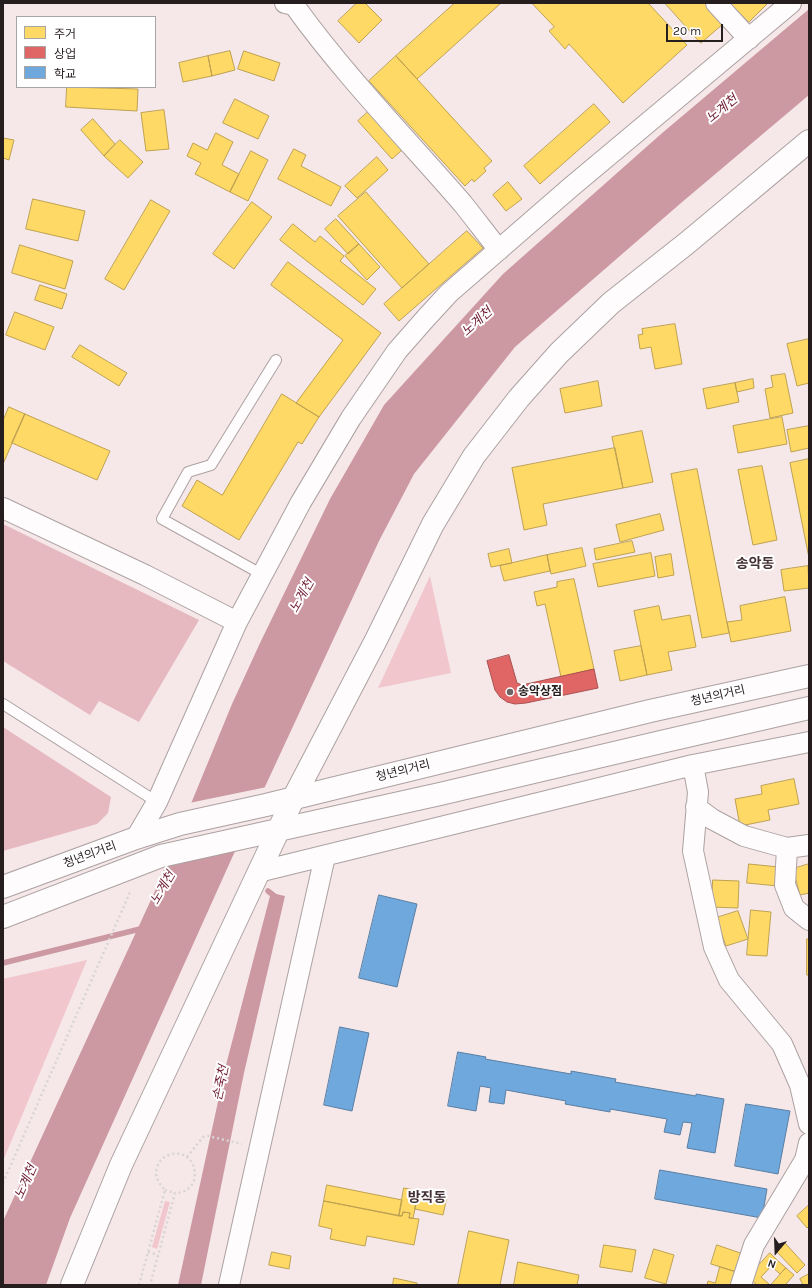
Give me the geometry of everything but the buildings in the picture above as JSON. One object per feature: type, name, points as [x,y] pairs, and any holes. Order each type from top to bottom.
[{"type":"main road","points":[[72,1285],[121,1165],[258,872],[433,524],[474,456],[519,398],[559,353],[611,303],[687,243],[809,140]]},
{"type":"main road","name":"청년의거리","points":[[3,887],[136,838],[180,824],[266,805],[650,711],[809,676]]},
{"type":"main road","points":[[3,917],[152,860],[253,835],[440,794],[809,708]]},
{"type":"street","points":[[716,3],[749,39]]},
{"type":"street","points":[[136,838],[158,802],[237,622],[301,502],[351,418],[397,351],[449,293],[571,187],[791,3]]},
{"type":"street","points":[[291,4],[389,122],[463,205],[498,250]]},
{"type":"street","points":[[3,508],[145,575],[237,622]]},
{"type":"street","points":[[258,872],[693,765],[809,742]]},
{"type":"street","points":[[693,765],[698,792],[693,851],[714,947],[729,980],[782,1044],[800,1084],[809,1124]]},
{"type":"street","points":[[696,807],[712,819],[744,836],[787,848],[809,845]]},
{"type":"street","points":[[787,848],[785,885],[794,908],[809,920]]},
{"type":"street","points":[[229,1285],[325,856]]},
{"type":"street","points":[[742,1285],[754,1245],[805,1160],[809,1143]]},
{"type":"lane","points":[[263,575],[162,519],[188,472],[211,465],[276,360]]},
{"type":"lane","points":[[3,704],[158,802]]},
{"type":"path","points":[[3,1183],[115,927],[152,860]]},
{"type":"path","points":[[187,1157],[203,1137],[208,1136],[235,1142]]},
{"type":"path","points":[[172,1154],[180,1154],[187,1157],[192,1162],[195,1169],[195,1177],[192,1184],[187,1190],[175,1193],[165,1190],[159,1184],[156,1177],[156,1169],[159,1162],[172,1154]]},
{"type":"path","points":[[139,1285],[165,1190]]},
{"type":"path","points":[[150,1285],[175,1193]]},
{"type":"path","points":[[148,1252],[158,1255]]},
{"type":"shaded area","points":[[3,524],[199,620],[139,722],[99,701],[90,715],[3,661]]},
{"type":"shaded area","points":[[430,576],[451,673],[378,688]]},
{"type":"shaded area","points":[[3,727],[111,797],[108,813],[97,824],[3,851]]},
{"type":"shaded area","points":[[87,960],[3,1161],[3,979]]},
{"type":"shaded area","points":[[165,1201],[170,1202],[157,1249],[152,1247]]},
{"type":"water","name":"노계천","points":[[809,9],[809,95],[681,203],[515,347],[414,474],[379,541],[231,860],[70,1218],[46,1285],[3,1285],[3,1221],[155,891],[232,704],[260,643],[330,499],[384,405],[503,274],[661,134]]},
{"type":"water","points":[[276,894],[285,896],[244,1073],[201,1285],[178,1285],[226,1065],[270,896]]},
{"type":"pier","points":[[267,787],[237,850],[164,865],[189,803]]},
{"type":"waterway","name":"손죽천","points":[[268,891],[277,898],[276,901]]},
{"type":"waterway","points":[[3,963],[144,928]]},
{"type":"place","name":"송악상점","points":[[510,692]]},
{"type":"district","name":"송악동","points":[[755,564]]},
{"type":"district","name":"방직동","points":[[427,1198]]}]
